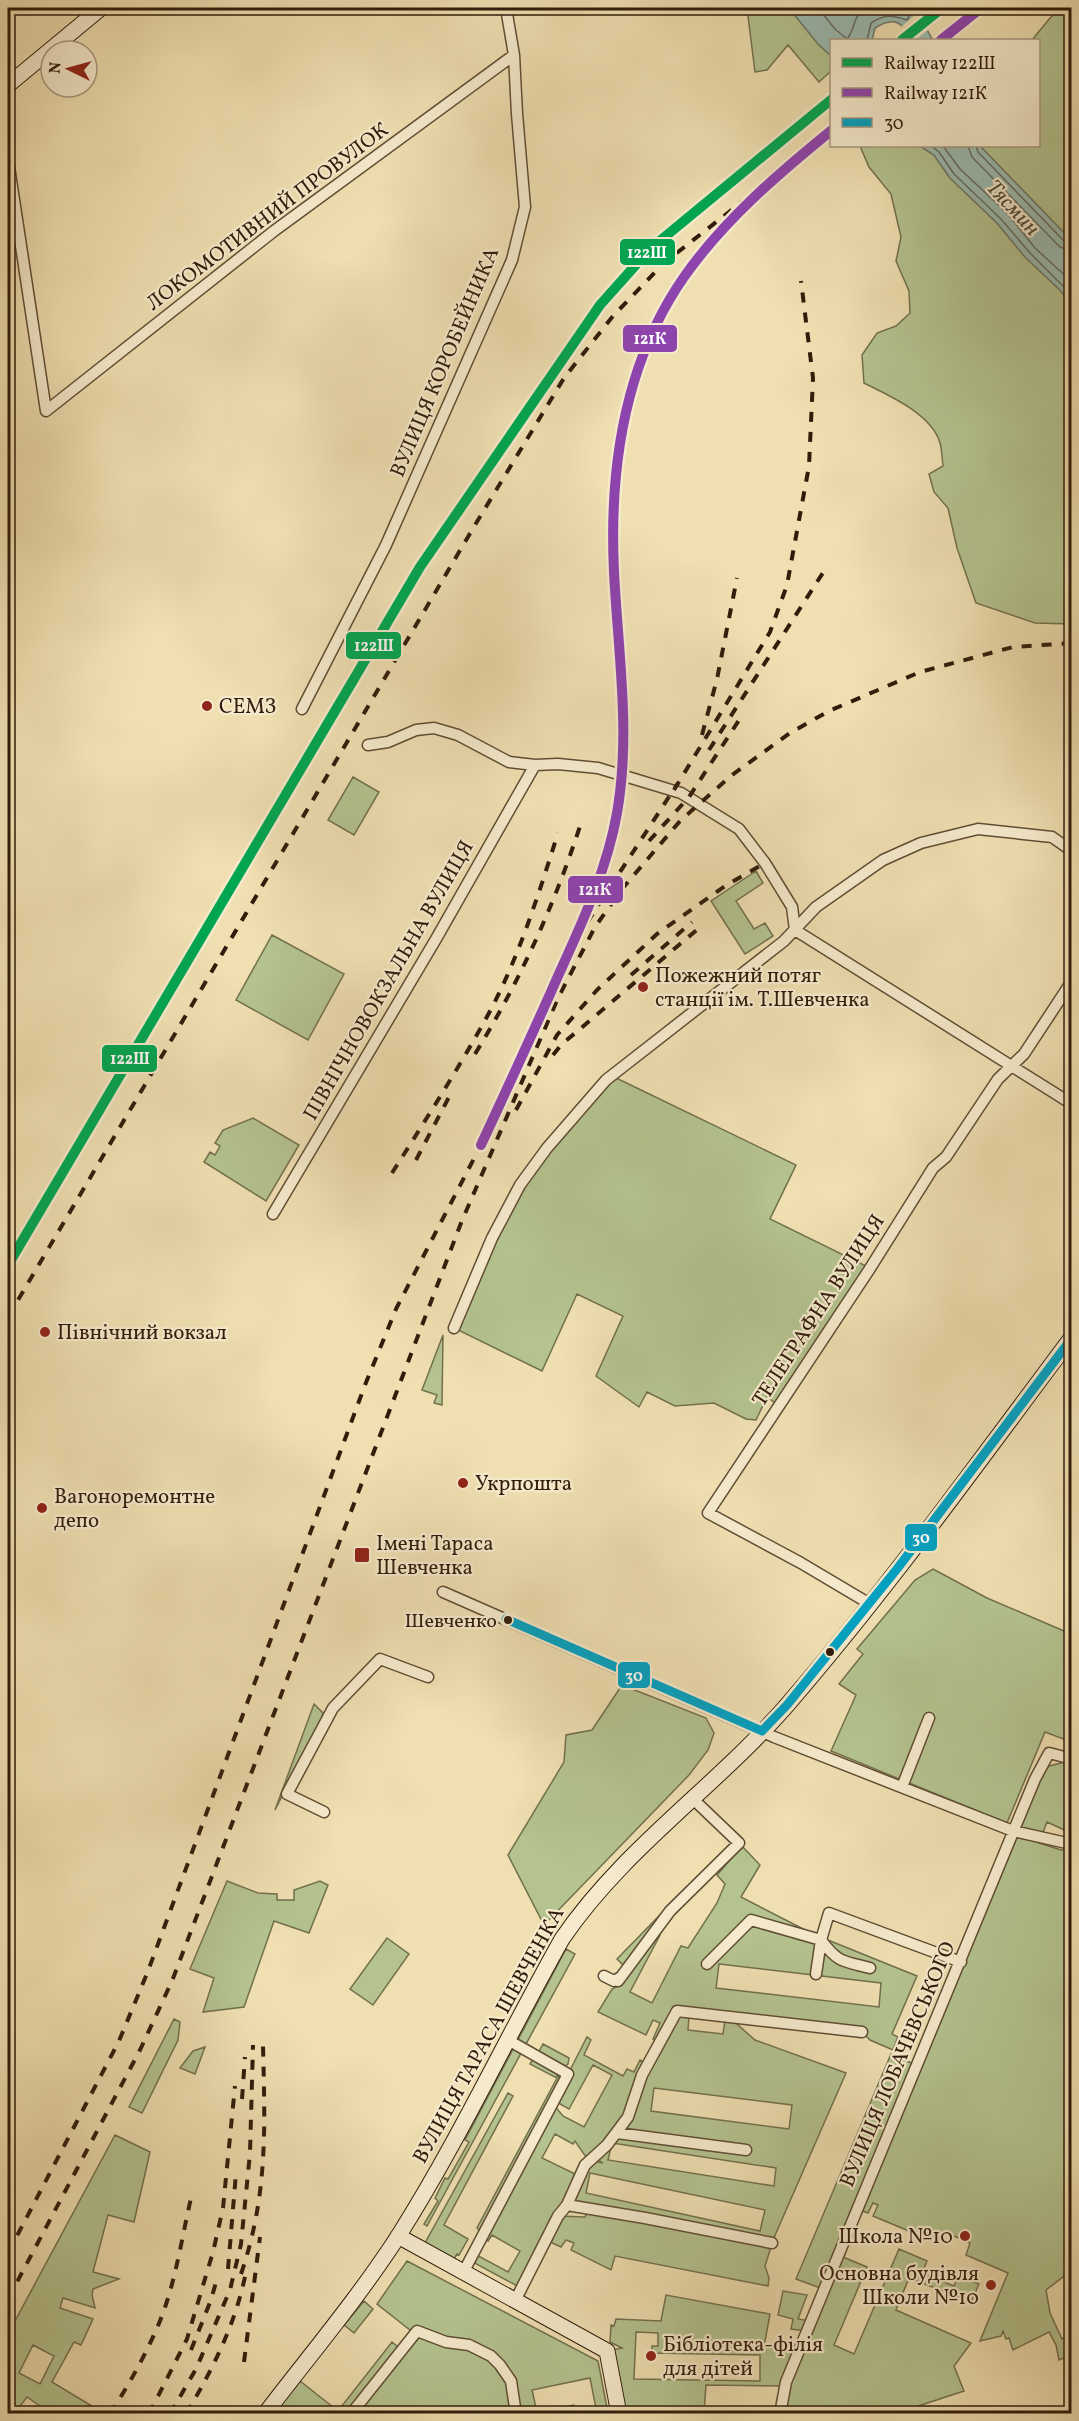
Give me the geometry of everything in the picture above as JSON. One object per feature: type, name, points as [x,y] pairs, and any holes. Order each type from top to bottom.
[{"type":"main road","points":[[8,85],[101,8]]},
{"type":"main road","name":"ВУЛИЦЯ ТАРАСА ШЕВЧЕНКА","points":[[265,2414],[398,2236],[460,2129],[562,1939],[580,1912],[632,1856],[787,1705],[870,1604],[1071,1337]]},
{"type":"main road","points":[[398,2236],[607,2351],[619,2414]]},
{"type":"street","name":"ВУЛИЦЯ КОРОБЕЙНИКА","points":[[302,709],[386,545],[512,260],[525,207],[516,114],[514,55],[506,8]]},
{"type":"street","name":"ЛОКОМОТИВНИЙ ПРОВУЛОК","points":[[8,159],[46,411],[274,231],[514,55]]},
{"type":"street","points":[[368,746],[388,742],[416,730],[434,728],[458,735],[509,762],[598,768],[681,793],[739,829],[765,863],[792,907],[795,930]]},
{"type":"street","name":"ПІВНІЧНОВОКЗАЛЬНА ВУЛИЦЯ","points":[[273,1214],[436,939],[535,765]]},
{"type":"street","points":[[454,1328],[492,1238],[520,1185],[547,1148],[606,1080],[784,941],[816,907],[883,860],[921,843],[978,830],[1052,837],[1071,851]]},
{"type":"street","points":[[795,930],[1071,1104]]},
{"type":"street","name":"ТЕЛЕГРАФНА ВУЛИЦЯ","points":[[870,1604],[801,1563],[708,1513],[869,1270],[933,1168],[946,1157],[998,1079],[1024,1054],[1071,981]]},
{"type":"street","points":[[443,1592],[762,1731],[902,1787],[1013,1831],[1071,1842]]},
{"type":"street","points":[[324,1812],[287,1794],[333,1708],[380,1659],[428,1677]]},
{"type":"street","points":[[902,1787],[929,1718]]},
{"type":"street","name":"ВУЛИЦЯ ЛОБАЧЕВСЬКОГО","points":[[780,2414],[784,2386],[1035,1779],[1049,1753],[1071,1759]]},
{"type":"street","points":[[604,1976],[618,1981],[670,1911],[739,1843],[693,1799]]},
{"type":"street","points":[[816,1974],[821,1940],[829,1913],[961,1962]]},
{"type":"street","points":[[707,1964],[751,1920],[821,1940],[833,1956],[840,1961],[870,1968]]},
{"type":"street","points":[[516,2299],[558,2216],[567,2205],[585,2165],[617,2133],[628,2117],[642,2075],[677,2011],[862,2032]]},
{"type":"street","points":[[464,2271],[568,2074],[508,2040]]},
{"type":"street","points":[[617,2133],[746,2150]]},
{"type":"street","points":[[567,2205],[772,2243]]},
{"type":"street","points":[[351,2414],[417,2331],[446,2342],[469,2345],[491,2356],[511,2381],[516,2414]]},
{"type":"green space","points":[[747,8],[789,8],[830,55],[830,72],[819,82],[788,45],[767,70],[755,72]]},
{"type":"green space","points":[[1062,8],[1071,8],[1071,240],[981,147],[1040,147],[1040,39],[1033,39],[1050,18]]},
{"type":"green space","points":[[860,147],[922,147],[934,155],[950,178],[997,223],[1025,257],[1060,290],[1071,304],[1071,624],[1035,623],[976,603],[957,548],[948,508],[934,492],[929,474],[943,466],[941,446],[935,433],[919,414],[864,383],[862,355],[877,333],[896,326],[910,313],[909,291],[896,261],[901,237],[891,194],[869,167]]},
{"type":"green space","points":[[353,777],[379,792],[354,835],[328,820]]},
{"type":"green space","points":[[756,871],[763,883],[736,901],[754,929],[765,923],[773,936],[745,954],[711,901]]},
{"type":"green space","points":[[272,935],[344,974],[308,1040],[236,1000]]},
{"type":"green space","points":[[612,1076],[796,1165],[770,1219],[870,1268],[779,1406],[767,1397],[756,1420],[746,1419],[714,1403],[675,1406],[647,1392],[639,1407],[596,1376],[623,1316],[577,1294],[542,1371],[454,1328],[520,1185]]},
{"type":"green space","points":[[253,1118],[299,1145],[266,1201],[204,1162],[210,1152],[215,1155],[220,1146],[215,1143],[223,1130]]},
{"type":"green space","points":[[443,1335],[442,1405],[434,1403],[437,1395],[422,1390]]},
{"type":"green space","points":[[933,1569],[987,1598],[1071,1634],[1071,1742],[1045,1732],[1007,1823],[831,1751],[856,1695],[839,1684],[863,1654],[857,1649],[915,1580]]},
{"type":"green space","points":[[622,1685],[706,1718],[714,1733],[708,1750],[689,1775],[544,1925],[508,1855],[564,1762],[566,1735],[592,1730]]},
{"type":"green space","points":[[314,1704],[323,1713],[321,1720],[275,1810]]},
{"type":"green space","points":[[1065,1756],[1071,1759],[1071,1833],[1047,1822],[1039,1843],[1061,1850],[1071,1849],[1071,2274],[1067,2274],[1046,2290],[1050,2313],[1062,2339],[1071,2335],[1071,2355],[1059,2360],[1056,2345],[1049,2332],[1013,2350],[1009,2338],[1006,2339],[1003,2331],[1001,2336],[980,2341],[1008,2273],[966,2255],[970,2243],[945,2232],[940,2244],[873,2216],[878,2205],[873,2203],[868,2213],[857,2209],[838,2255],[867,2267],[834,2345],[854,2354],[899,2249],[927,2261],[922,2273],[954,2286],[958,2276],[979,2284],[971,2302],[909,2278],[896,2310],[971,2343],[954,2366],[964,2391],[897,2413],[780,2414],[784,2386],[706,2385],[704,2413],[619,2413],[607,2351],[622,2348],[610,2342],[611,2325],[614,2326],[616,2319],[661,2321],[666,2295],[770,2314],[764,2347],[738,2347],[799,2348],[806,2331],[791,2329],[793,2319],[778,2315],[783,2291],[807,2295],[798,2319],[810,2321],[823,2289],[796,2279],[891,2054],[916,2065],[1041,1775],[1049,1766],[1061,1763]],"holes":[[[636,2332],[658,2333],[658,2346],[652,2346],[652,2353],[760,2355],[760,2381],[634,2379]]]},
{"type":"green space","points":[[742,1846],[760,1865],[741,1897],[813,1934],[917,1976],[892,2034],[898,2037],[893,2050],[870,2040],[862,2032],[729,2017],[755,2040],[846,2073],[773,2240],[765,2266],[769,2278],[768,2286],[615,2256],[611,2270],[571,2250],[574,2243],[566,2240],[561,2247],[546,2240],[521,2288],[469,2260],[473,2253],[508,2272],[520,2251],[492,2235],[488,2241],[477,2228],[557,2078],[530,2064],[533,2059],[559,2072],[557,2076],[562,2078],[563,2084],[587,2037],[591,2040],[584,2055],[623,2076],[627,2069],[634,2072],[640,2060],[649,2065],[677,2011],[660,2042],[653,2039],[660,2023],[653,2020],[646,2035],[598,2012],[612,1989],[618,1986],[618,1981],[627,1969],[617,1959],[695,1879],[699,1882],[656,1930],[660,1935],[630,1992],[652,2003],[681,1946],[688,1948],[717,1903],[725,1884],[717,1875]],"holes":[[[719,1964],[881,1983],[879,2007],[716,1988]],[[689,2016],[725,2020],[723,2034],[688,2030]],[[593,2065],[612,2075],[584,2127],[563,2116],[553,2104],[555,2101],[569,2109]],[[654,2088],[792,2105],[789,2129],[651,2111]],[[555,2134],[573,2144],[575,2141],[586,2157],[594,2157],[603,2163],[591,2161],[581,2164],[575,2174],[542,2158]],[[612,2143],[776,2168],[774,2186],[608,2160]],[[590,2173],[765,2210],[760,2231],[586,2193]],[[567,2205],[588,2209],[585,2217],[559,2216]]]},
{"type":"green space","points":[[227,1881],[258,1893],[277,1894],[277,1900],[294,1900],[294,1890],[320,1881],[328,1885],[309,1933],[274,1921],[244,2007],[203,2012],[214,1978],[190,1969]]},
{"type":"green space","points":[[387,1938],[409,1954],[373,2005],[350,1989]]},
{"type":"green space","points":[[566,1949],[575,1954],[427,2226],[424,2224],[438,2201],[435,2198],[445,2178],[448,2179],[469,2142],[465,2140]]},
{"type":"green space","points":[[174,2019],[180,2022],[178,2040],[142,2113],[129,2107]]},
{"type":"green space","points":[[543,2044],[569,2058],[568,2064],[562,2068],[536,2057]]},
{"type":"green space","points":[[205,2047],[195,2074],[180,2068],[193,2051]]},
{"type":"green space","points":[[508,2093],[513,2096],[444,2225],[468,2239],[459,2255],[457,2254],[454,2259],[425,2243]]},
{"type":"green space","points":[[115,2135],[150,2152],[134,2222],[108,2215],[93,2272],[119,2279],[93,2289],[95,2308],[63,2298],[60,2308],[93,2319],[81,2345],[74,2342],[52,2382],[100,2411],[98,2413],[50,2413],[27,2397],[15,2413],[8,2413],[8,2334]],"holes":[[[33,2345],[54,2356],[40,2384],[19,2373]]]},
{"type":"green space","points":[[407,2261],[598,2361],[608,2413],[274,2414],[300,2381],[338,2411],[392,2342],[402,2350],[415,2334],[377,2304]],"holes":[[[590,2378],[596,2408],[576,2412],[574,2405],[537,2412],[532,2390]]]},
{"type":"green space","points":[[364,2301],[373,2309],[354,2333],[344,2325]]},
{"type":"water","points":[[789,8],[910,8],[932,39],[912,39],[901,25],[888,22],[875,28],[872,39],[830,39],[830,55]]},
{"type":"water","name":"Тясмин","points":[[922,147],[981,147],[1071,240],[1071,304],[1060,290],[1025,257],[997,223],[950,178],[934,155]]},
{"type":"pier","points":[[917,13],[931,28],[916,39],[908,39],[900,28]]},
{"type":"railway","points":[[8,1317],[564,378],[613,316],[664,263],[808,150]]},
{"type":"railway","points":[[674,790],[770,632],[787,585],[809,466],[813,378],[801,281]]},
{"type":"railway","points":[[709,750],[826,568]]},
{"type":"railway","points":[[702,735],[717,679],[737,578]]},
{"type":"railway","points":[[8,2299],[140,2050],[172,1981],[461,1223],[558,998],[595,927],[622,889],[680,821],[732,775],[790,733],[829,711],[920,672],[1013,647],[1072,643]]},
{"type":"railway","points":[[649,841],[689,797],[743,714]]},
{"type":"railway","points":[[550,993],[590,918],[678,783]]},
{"type":"railway","points":[[475,1054],[536,940],[582,820]]},
{"type":"railway","points":[[392,1173],[478,1034],[500,992],[528,924],[558,833]]},
{"type":"railway","points":[[516,1110],[557,1035],[597,990],[657,934],[725,886],[765,863]]},
{"type":"railway","points":[[631,975],[692,922]]},
{"type":"railway","points":[[553,1055],[561,1045],[699,928]]},
{"type":"railway","points":[[416,1160],[449,1097]]},
{"type":"railway","points":[[8,2253],[119,2041],[148,1971],[365,1385],[396,1309],[481,1145]]},
{"type":"railway","points":[[170,2414],[196,2369],[230,2290],[241,2244],[250,2153],[253,2045]]},
{"type":"railway","points":[[241,2274],[256,2217],[263,2161],[263,2046]]},
{"type":"railway","points":[[242,2099],[245,2057]]},
{"type":"railway","points":[[149,2414],[187,2339],[213,2252],[223,2208],[235,2086]]},
{"type":"railway","points":[[228,2269],[236,2173]]},
{"type":"railway","points":[[110,2414],[141,2361],[163,2312],[173,2280],[191,2198]]},
{"type":"railway","points":[[244,2362],[260,2237]]},
{"type":"railway","points":[[186,2414],[206,2379],[231,2325],[247,2267]]},
{"type":"railway","points":[[191,2350],[211,2300],[218,2275]]},
{"type":"rail line","name":"122Ш","points":[[903,39],[942,8]]},
{"type":"rail line","name":"121К","points":[[942,39],[981,8]]},
{"type":"rail line","name":"122Ш","points":[[8,1265],[420,567],[600,305],[650,249],[830,101]]},
{"type":"rail line","name":"121К","points":[[481,1145],[585,916],[613,834],[623,753],[614,572],[614,494],[618,456],[634,381],[647,345],[664,310],[700,256],[734,217],[830,132]]},
{"type":"transit line","name":"30","points":[[762,1731],[787,1705],[897,1569],[1072,1338]]},
{"type":"transit line","name":"30","points":[[506,1619],[762,1731]]},
{"type":"place","name":"СЕМЗ","points":[[207,706]]},
{"type":"place","name":"Пожежний потяг станції ім. Т.Шевченка","points":[[643,987]]},
{"type":"place","name":"Північний вокзал","points":[[45,1332]]},
{"type":"place","name":"Укрпошта","points":[[463,1483]]},
{"type":"place","name":"Вагоноремонтне депо","points":[[42,1508]]},
{"type":"place","name":"Імені Тараса Шевченка","points":[[362,1555]]},
{"type":"place","name":"Шевченко","points":[[508,1620]]},
{"type":"place","name":"Школа №10","points":[[965,2236]]},
{"type":"place","name":"Основна будівля Школи №10","points":[[991,2285]]},
{"type":"place","name":"Бiблiотека-фiлiя для дiтей","points":[[651,2356]]}]
